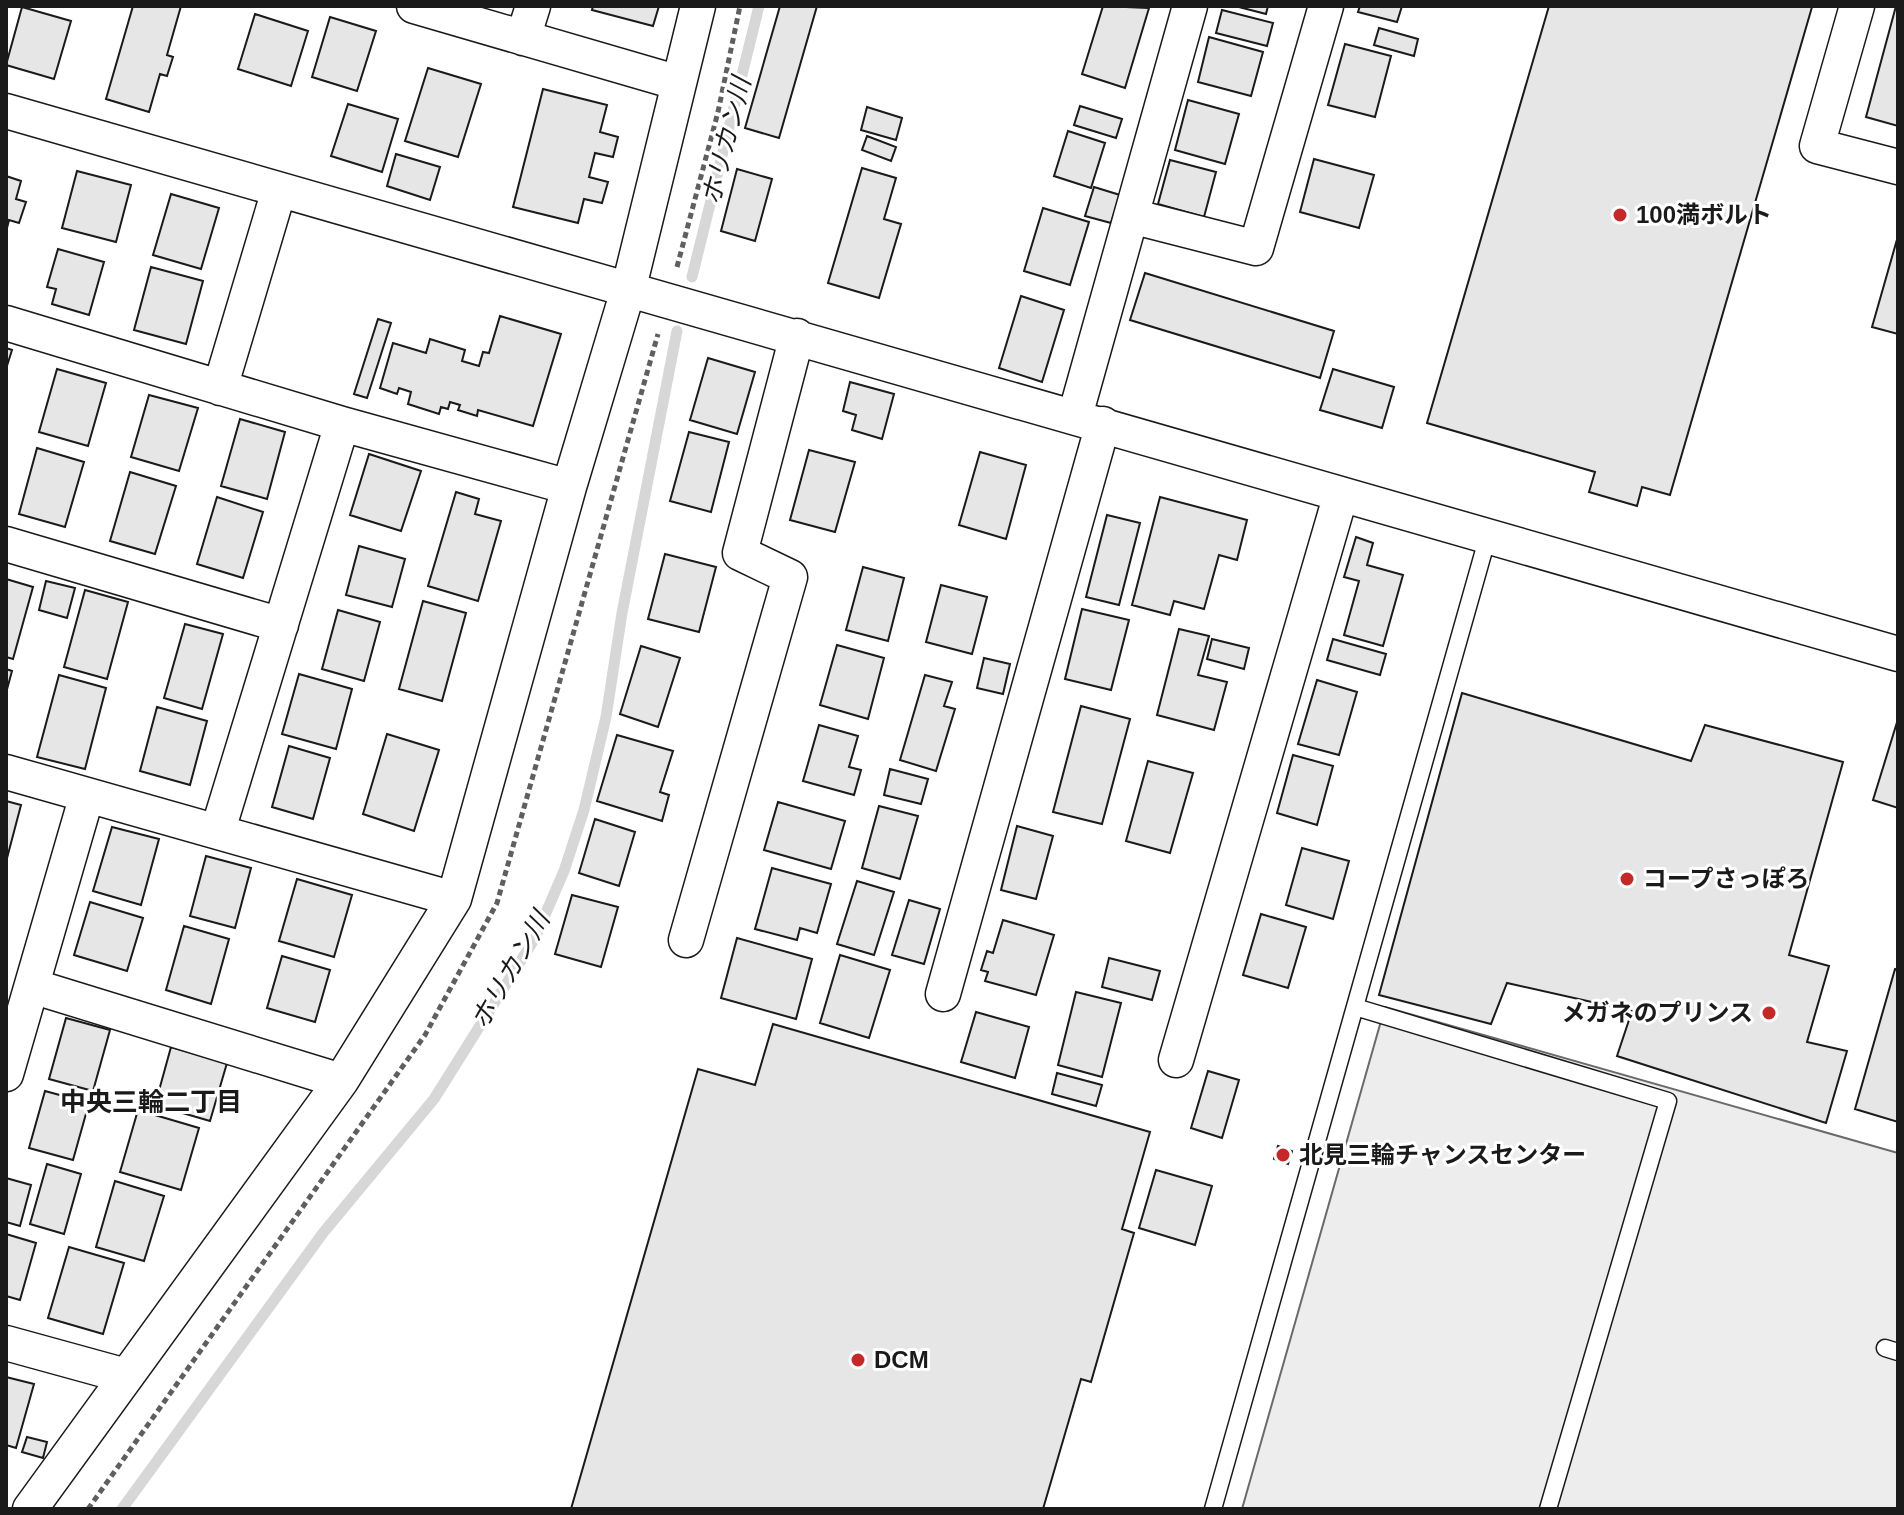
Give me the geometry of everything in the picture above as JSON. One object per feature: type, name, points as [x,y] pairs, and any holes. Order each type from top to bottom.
[{"type":"street","points":[[414,6],[679,83]]},
{"type":"street","points":[[523,38],[533,6]]},
{"type":"street","points":[[30,1509],[341,1081],[454,899],[569,487],[629,287],[698,6]]},
{"type":"street","points":[[943,994],[1089,420],[1131,216],[1190,6]]},
{"type":"street","points":[[1131,216],[1256,248],[1326,6]]},
{"type":"street","points":[[1857,6],[1817,146],[1898,167]]},
{"type":"street","points":[[6,111],[629,287],[1898,654]]},
{"type":"street","points":[[220,388],[279,190]]},
{"type":"street","points":[[6,323],[342,424],[569,487]]},
{"type":"street","points":[[686,940],[790,577],[740,553],[797,336]]},
{"type":"street","points":[[218,830],[342,424]]},
{"type":"street","points":[[1176,1060],[1341,494]]},
{"type":"street","points":[[6,544],[281,625]]},
{"type":"street","points":[[6,772],[454,899]]},
{"type":"street","points":[[6,1074],[87,795]]},
{"type":"street","points":[[32,986],[341,1081]]},
{"type":"street","points":[[6,1343],[126,1376]]},
{"type":"lane","points":[[1213,1509],[1488,536]]},
{"type":"lane","points":[[1355,1007],[1668,1101],[1548,1509]]},
{"type":"shaded area","points":[[1385,1007],[1898,1153],[1898,1509],[1242,1509]]},
{"type":"building","points":[[133,6],[181,6],[167,55],[173,57],[167,76],[160,74],[149,112],[106,99]]},
{"type":"building","points":[[593,6],[659,6],[653,26],[592,10]]},
{"type":"building","points":[[780,6],[817,6],[779,138],[745,128]]},
{"type":"building","points":[[1103,6],[1149,8],[1125,88],[1082,74]]},
{"type":"building","points":[[1235,6],[1268,6],[1266,14]]},
{"type":"building","points":[[1360,6],[1402,6],[1397,22],[1358,12]]},
{"type":"building","name":"100満ボルト","points":[[1549,6],[1812,7],[1670,495],[1642,487],[1637,506],[1589,492],[1595,472],[1427,423]]},
{"type":"building","points":[[1898,6],[1898,126],[1866,117]]},
{"type":"building","points":[[22,7],[71,21],[54,79],[6,65]]},
{"type":"building","points":[[1222,10],[1273,23],[1267,46],[1216,33]]},
{"type":"building","points":[[255,14],[308,31],[291,86],[238,69]]},
{"type":"building","points":[[330,17],[376,31],[357,91],[312,77]]},
{"type":"building","points":[[1379,28],[1418,39],[1414,56],[1374,45]]},
{"type":"building","points":[[1209,37],[1263,52],[1251,96],[1198,82]]},
{"type":"building","points":[[1345,44],[1391,56],[1375,117],[1328,105]]},
{"type":"building","points":[[428,68],[481,84],[458,157],[405,141]]},
{"type":"building","points":[[543,89],[607,105],[600,132],[618,137],[613,157],[595,153],[589,177],[608,182],[602,203],[584,199],[578,223],[513,207]]},
{"type":"building","points":[[1188,100],[1239,114],[1225,164],[1175,150]]},
{"type":"building","points":[[348,104],[398,119],[382,172],[331,156]]},
{"type":"building","points":[[1080,106],[1122,119],[1116,138],[1074,125]]},
{"type":"building","points":[[867,107],[902,118],[896,140],[861,130]]},
{"type":"building","points":[[1068,131],[1105,143],[1091,188],[1054,176]]},
{"type":"building","points":[[867,136],[896,147],[891,161],[862,150]]},
{"type":"building","points":[[396,154],[440,167],[430,200],[387,186]]},
{"type":"building","points":[[1314,159],[1374,175],[1359,228],[1300,212]]},
{"type":"building","points":[[1170,160],[1216,172],[1204,217],[1158,204]]},
{"type":"building","points":[[862,168],[896,178],[884,219],[901,224],[879,298],[828,283]]},
{"type":"building","points":[[737,169],[772,179],[755,241],[721,231]]},
{"type":"building","points":[[77,171],[131,185],[116,242],[62,228]]},
{"type":"building","points":[[6,176],[21,181],[16,199],[26,202],[19,223],[9,220],[6,232]]},
{"type":"building","points":[[1094,187],[1120,195],[1111,223],[1085,216]]},
{"type":"building","points":[[171,194],[219,208],[201,269],[153,255]]},
{"type":"building","points":[[1043,208],[1089,222],[1070,285],[1024,271]]},
{"type":"building","points":[[1898,236],[1898,334],[1872,327]]},
{"type":"building","points":[[58,249],[104,262],[89,315],[52,304],[56,289],[47,287]]},
{"type":"building","points":[[151,267],[203,281],[186,344],[134,330]]},
{"type":"building","points":[[1145,273],[1334,331],[1320,378],[1130,320]]},
{"type":"building","points":[[1021,296],[1064,310],[1042,382],[999,368]]},
{"type":"building","points":[[500,316],[561,334],[533,426],[478,410],[477,416],[458,410],[460,405],[450,402],[448,409],[441,407],[439,414],[408,404],[411,392],[399,388],[397,394],[380,388],[393,343],[426,353],[430,339],[465,350],[462,361],[479,366],[483,352],[489,353]]},
{"type":"building","points":[[378,319],[391,323],[367,398],[354,394]]},
{"type":"building","points":[[6,348],[12,350],[6,369]]},
{"type":"building","points":[[708,358],[755,372],[737,434],[690,420]]},
{"type":"building","points":[[57,369],[106,383],[88,446],[39,432]]},
{"type":"building","points":[[1333,369],[1394,387],[1382,428],[1320,410]]},
{"type":"building","points":[[850,382],[894,394],[882,439],[852,430],[856,415],[843,411]]},
{"type":"building","points":[[149,395],[198,408],[179,471],[131,457]]},
{"type":"building","points":[[240,419],[285,432],[267,499],[221,486]]},
{"type":"building","points":[[689,432],[729,442],[711,512],[670,501]]},
{"type":"building","points":[[37,448],[84,462],[65,527],[19,514]]},
{"type":"building","points":[[809,450],[855,462],[835,532],[790,520]]},
{"type":"building","points":[[980,452],[1026,465],[1006,539],[959,525]]},
{"type":"building","points":[[369,454],[421,471],[401,531],[350,515]]},
{"type":"building","points":[[130,472],[176,486],[155,554],[110,541]]},
{"type":"building","points":[[456,492],[479,499],[475,514],[501,521],[478,601],[428,586]]},
{"type":"building","points":[[217,497],[263,512],[243,578],[197,564]]},
{"type":"building","points":[[1160,497],[1247,520],[1237,560],[1219,555],[1204,609],[1174,601],[1170,615],[1132,605]]},
{"type":"building","points":[[1107,515],[1140,523],[1119,605],[1086,597]]},
{"type":"building","points":[[1356,537],[1373,543],[1367,565],[1403,575],[1383,646],[1344,635],[1359,581],[1344,577]]},
{"type":"building","points":[[359,546],[405,559],[392,607],[346,595]]},
{"type":"building","points":[[665,554],[716,567],[699,632],[648,619]]},
{"type":"building","points":[[863,567],[904,578],[888,641],[846,630]]},
{"type":"building","points":[[6,579],[33,587],[13,659],[6,657]]},
{"type":"building","points":[[46,581],[75,588],[67,618],[39,610]]},
{"type":"building","points":[[941,585],[987,597],[972,654],[926,642]]},
{"type":"building","points":[[85,590],[128,602],[107,679],[64,667]]},
{"type":"building","points":[[423,601],[466,613],[442,701],[399,689]]},
{"type":"building","points":[[1082,609],[1129,620],[1111,690],[1065,679]]},
{"type":"building","points":[[338,610],[380,622],[364,681],[322,669]]},
{"type":"building","points":[[185,624],[223,634],[202,709],[164,698]]},
{"type":"building","points":[[1179,629],[1209,636],[1198,675],[1227,682],[1214,730],[1157,715]]},
{"type":"building","points":[[1212,639],[1249,648],[1244,669],[1207,659]]},
{"type":"building","points":[[1333,639],[1386,654],[1380,675],[1327,660]]},
{"type":"building","points":[[837,645],[884,658],[868,719],[820,705]]},
{"type":"building","points":[[641,646],[680,658],[658,727],[620,714]]},
{"type":"building","points":[[984,658],[1010,664],[1003,694],[977,688]]},
{"type":"building","points":[[6,669],[12,671],[6,693]]},
{"type":"building","points":[[299,674],[352,689],[336,749],[282,734]]},
{"type":"building","points":[[59,675],[106,688],[85,769],[37,757]]},
{"type":"building","points":[[925,675],[952,682],[944,706],[955,709],[936,771],[900,760]]},
{"type":"building","points":[[1317,680],[1357,692],[1339,755],[1298,744]]},
{"type":"building","points":[[1462,693],[1691,761],[1705,725],[1843,762],[1789,955],[1829,966],[1807,1042],[1847,1051],[1826,1123],[1617,1056],[1632,1011],[1507,983],[1491,1024],[1379,995]]},
{"type":"building","points":[[1081,706],[1130,719],[1102,824],[1053,812]]},
{"type":"building","points":[[157,707],[207,721],[190,785],[140,771]]},
{"type":"building","points":[[1898,719],[1898,808],[1873,800]]},
{"type":"building","points":[[819,725],[858,736],[849,767],[861,770],[854,795],[803,781]]},
{"type":"building","points":[[387,734],[439,750],[414,831],[363,814]]},
{"type":"building","points":[[617,735],[673,751],[660,792],[669,795],[662,821],[597,801]]},
{"type":"building","points":[[289,746],[330,758],[313,819],[272,807]]},
{"type":"building","points":[[1293,755],[1333,766],[1317,825],[1277,813]]},
{"type":"building","points":[[1148,761],[1193,773],[1170,853],[1126,841]]},
{"type":"building","points":[[890,769],[928,779],[921,804],[884,795]]},
{"type":"building","points":[[6,801],[21,805],[6,862]]},
{"type":"building","points":[[778,802],[845,821],[831,869],[764,850]]},
{"type":"building","points":[[879,806],[918,816],[900,879],[862,868]]},
{"type":"building","points":[[595,819],[635,832],[619,886],[579,873]]},
{"type":"building","points":[[1017,826],[1053,836],[1036,899],[1001,890]]},
{"type":"building","points":[[112,827],[159,839],[141,905],[93,891]]},
{"type":"building","points":[[1302,848],[1349,861],[1333,919],[1286,905]]},
{"type":"building","points":[[206,856],[251,868],[235,928],[190,916]]},
{"type":"building","points":[[772,868],[831,884],[817,933],[800,928],[797,940],[755,929]]},
{"type":"building","points":[[297,879],[352,895],[334,957],[279,941]]},
{"type":"building","points":[[857,881],[894,892],[874,955],[837,944]]},
{"type":"building","points":[[572,895],[618,907],[601,967],[555,954]]},
{"type":"building","points":[[909,900],[940,909],[924,964],[892,955]]},
{"type":"building","points":[[90,902],[143,918],[127,971],[74,955]]},
{"type":"building","points":[[1261,914],[1306,927],[1288,988],[1243,975]]},
{"type":"building","points":[[1003,920],[1054,935],[1036,995],[985,981],[988,972],[981,970],[987,951],[993,953]]},
{"type":"building","points":[[184,926],[229,939],[211,1004],[166,990]]},
{"type":"building","points":[[737,938],[812,959],[796,1019],[721,998]]},
{"type":"building","points":[[840,955],[890,970],[869,1038],[820,1023]]},
{"type":"building","points":[[282,956],[330,970],[315,1022],[267,1008]]},
{"type":"building","points":[[1109,958],[1160,971],[1152,1000],[1102,987]]},
{"type":"building","points":[[1895,969],[1898,970],[1898,1122],[1855,1109]]},
{"type":"building","points":[[1076,992],[1121,1003],[1102,1077],[1058,1065]]},
{"type":"building","points":[[976,1012],[1029,1027],[1015,1078],[961,1062]]},
{"type":"building","points":[[66,1018],[110,1030],[93,1091],[49,1079]]},
{"type":"building","points":[[773,1024],[1150,1132],[1122,1229],[1134,1233],[1091,1382],[1081,1379],[1043,1509],[571,1509],[698,1069],[755,1085]]},
{"type":"building","points":[[171,1047],[227,1063],[210,1121],[155,1105]]},
{"type":"building","points":[[1208,1071],[1239,1080],[1222,1138],[1191,1128]]},
{"type":"building","points":[[1057,1073],[1102,1085],[1096,1106],[1052,1094]]},
{"type":"building","points":[[45,1091],[89,1103],[73,1160],[29,1148]]},
{"type":"building","points":[[138,1110],[199,1128],[181,1190],[120,1172]]},
{"type":"building","name":"北見三輪チャンスセンター","points":[[1278,1146],[1292,1151],[1288,1164],[1274,1159]]},
{"type":"building","points":[[47,1164],[81,1174],[64,1234],[30,1224]]},
{"type":"building","points":[[1156,1170],[1212,1186],[1195,1245],[1139,1228]]},
{"type":"building","points":[[6,1178],[31,1185],[20,1226],[6,1222]]},
{"type":"building","points":[[115,1181],[164,1196],[144,1261],[96,1247]]},
{"type":"building","points":[[6,1234],[36,1243],[20,1300],[6,1296]]},
{"type":"building","points":[[69,1247],[124,1263],[103,1334],[48,1318]]},
{"type":"building","points":[[6,1377],[34,1384],[16,1448],[6,1445]]},
{"type":"building","points":[[27,1437],[47,1442],[43,1458],[22,1452]]},
{"type":"waterway","name":"ホリカン川","points":[[692,277],[759,6]]},
{"type":"waterway","name":"ホリカン川","points":[[122,1509],[323,1233],[434,1099],[535,938],[564,871],[584,810],[606,717],[622,613],[677,331]]},
{"type":"place","name":"100満ボルト","points":[[1620,215]]},
{"type":"place","name":"コープさっぽろ","points":[[1627,879]]},
{"type":"place","name":"メガネのプリンス","points":[[1769,1013]]},
{"type":"place","name":"北見三輪チャンスセンター","points":[[1283,1155]]},
{"type":"place","name":"DCM","points":[[858,1360]]},
{"type":"district","name":"中央三輪二丁目","points":[[151,1102]]}]
